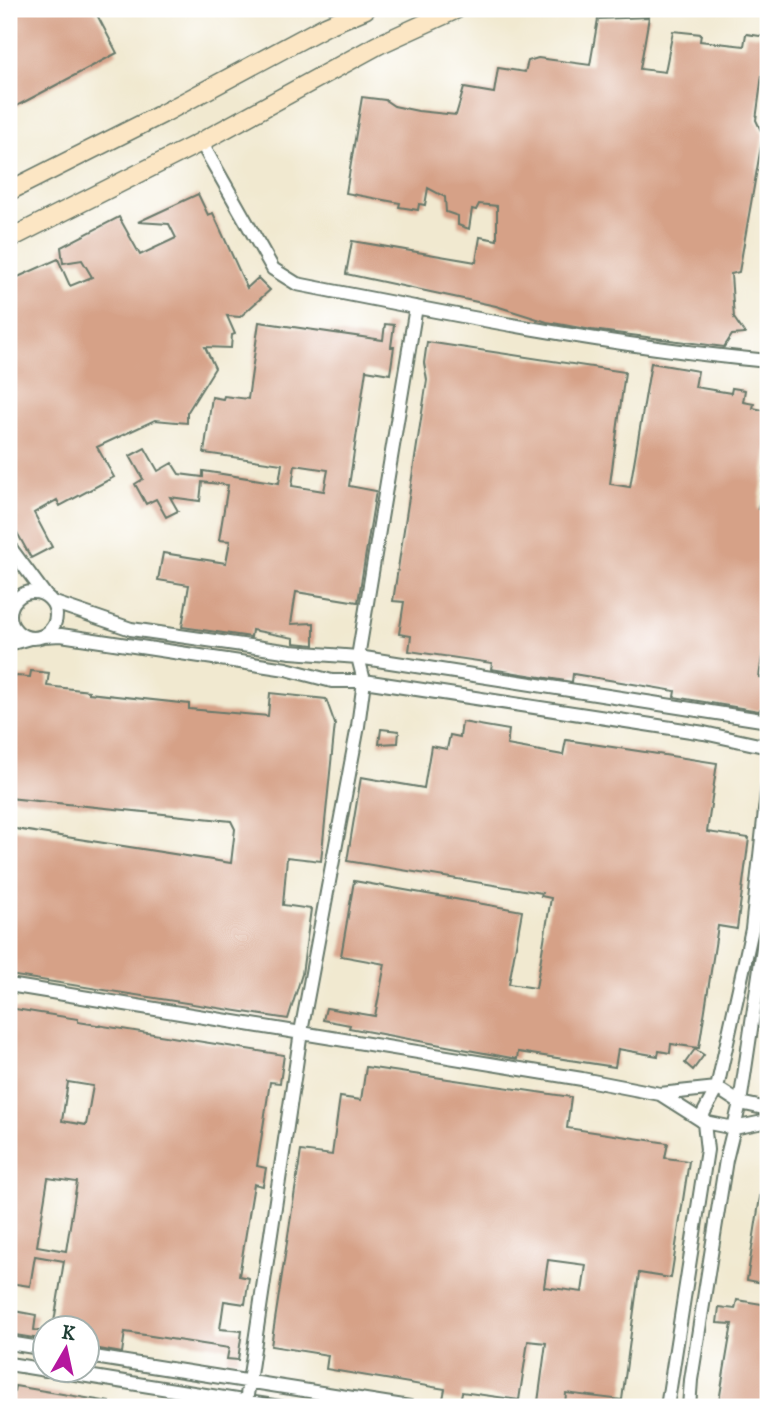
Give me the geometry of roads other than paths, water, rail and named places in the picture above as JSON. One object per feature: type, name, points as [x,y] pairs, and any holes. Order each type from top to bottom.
[{"type":"street","points":[[9,191],[326,26],[366,9]]},
{"type":"street","points":[[9,239],[201,142],[378,45],[457,9]]},
{"type":"street","points":[[201,142],[273,269],[297,284],[571,335],[768,361]]},
{"type":"street","points":[[246,1402],[301,1032],[358,726],[363,681],[358,657],[416,307]]},
{"type":"street","points":[[9,546],[49,599],[56,616],[55,623],[37,637]]},
{"type":"street","points":[[37,637],[16,630],[11,621],[10,607],[27,593],[35,593],[131,629],[291,652],[358,657],[768,721]]},
{"type":"street","points":[[9,644],[37,637],[61,635],[286,669],[332,681],[363,681],[704,733],[768,747]]},
{"type":"street","points":[[667,1407],[707,1150],[703,1114],[718,1088],[752,929],[768,783]]},
{"type":"street","points":[[689,1407],[709,1265],[726,1160],[740,1103],[768,914]]},
{"type":"street","points":[[9,985],[660,1094],[718,1088],[740,1103],[768,1108]]},
{"type":"street","points":[[660,1094],[704,1122],[734,1128],[768,1121]]},
{"type":"street","points":[[690,1262],[709,1265]]},
{"type":"street","points":[[9,1343],[32,1347]]},
{"type":"street","points":[[102,1358],[410,1407]]},
{"type":"street","points":[[9,1364],[32,1368]]},
{"type":"street","points":[[102,1379],[280,1407]]}]
